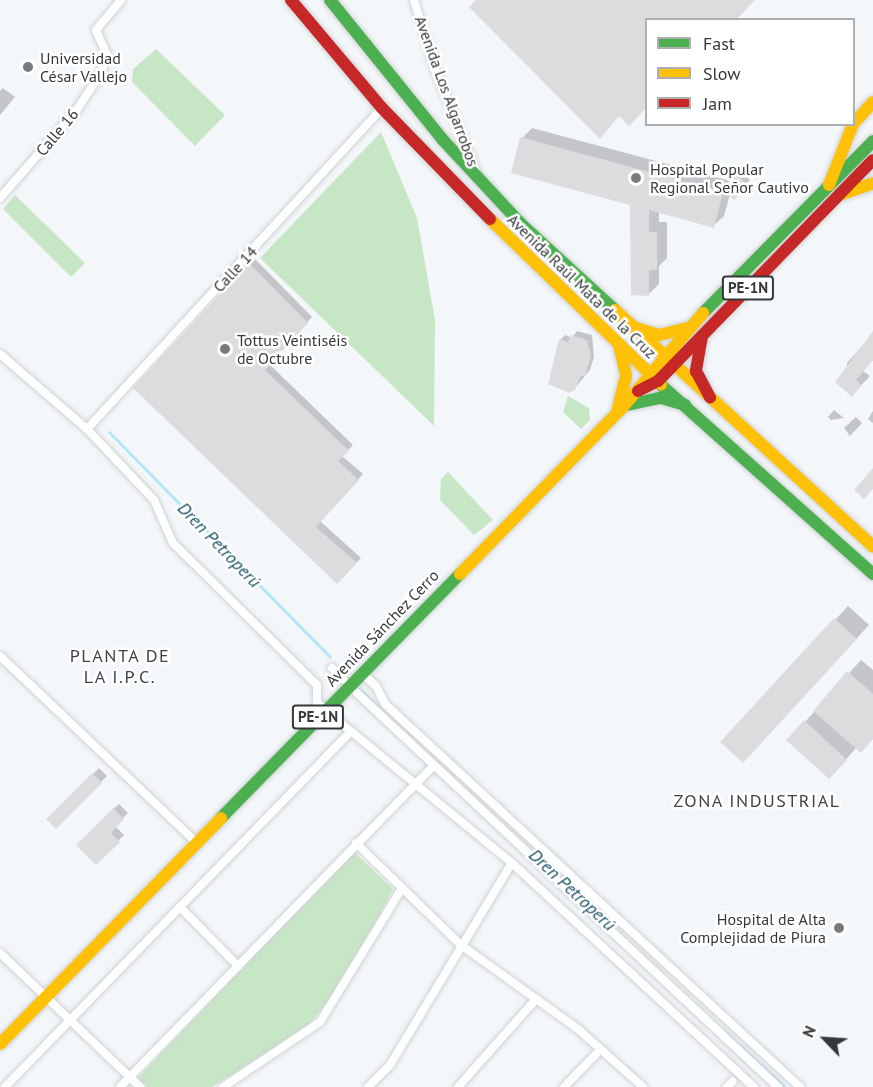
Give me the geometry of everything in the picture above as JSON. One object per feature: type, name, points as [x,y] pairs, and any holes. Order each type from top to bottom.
[{"type":"main road","name":"Avenida Raúl Mata de la Cruz","points":[[291,0],[382,108],[545,274],[653,377],[873,574]]},
{"type":"main road","name":"Avenida Raúl Mata de la Cruz","points":[[330,0],[482,182],[573,272],[873,546]]},
{"type":"main road","name":"Avenida Sánchez Cerro","points":[[855,122],[873,102]]},
{"type":"main road","name":"Avenida Sánchez Cerro","points":[[828,187],[852,126]]},
{"type":"main road","name":"Avenida Sánchez Cerro","points":[[669,360],[689,327],[873,141]]},
{"type":"main road","name":"Avenida Sánchez Cerro","points":[[0,1044],[638,391],[669,360],[702,334],[873,160]]},
{"type":"main road","name":"Avenida Sánchez Cerro","points":[[838,196],[873,183]]},
{"type":"main road","points":[[545,274],[583,296],[585,289],[573,272]]},
{"type":"main road","points":[[633,327],[659,335],[689,327]]},
{"type":"main road","points":[[702,334],[696,370],[710,397]]},
{"type":"main road","points":[[619,345],[625,358],[626,384],[619,411]]},
{"type":"main road","points":[[619,411],[641,400],[661,398],[685,405]]},
{"type":"street","name":"Calle 16","points":[[0,198],[76,111],[101,73],[107,56],[96,30],[121,0]]},
{"type":"street","name":"Avenida Los Algarrobos","points":[[414,0],[435,69],[482,182]]},
{"type":"street","name":"Calle 14","points":[[87,429],[382,108]]},
{"type":"street","points":[[0,354],[87,429],[154,500],[173,543],[317,685],[315,696],[325,710],[512,863],[754,1087]]},
{"type":"street","points":[[0,656],[196,842]]},
{"type":"street","points":[[332,668],[343,679]]},
{"type":"street","points":[[362,673],[376,686],[384,704],[800,1087]]},
{"type":"street","points":[[357,693],[432,767],[778,1087]]},
{"type":"street","points":[[5,1087],[351,731]]},
{"type":"street","points":[[120,1087],[432,767]]},
{"type":"street","points":[[356,843],[401,890],[461,945],[601,1049],[643,1087]]},
{"type":"street","points":[[368,1087],[390,1065],[512,863]]},
{"type":"street","points":[[223,1087],[320,1022],[401,890]]},
{"type":"street","points":[[180,907],[238,966]]},
{"type":"street","points":[[0,953],[140,1087]]},
{"type":"street","points":[[458,1087],[536,999]]},
{"type":"street","points":[[564,1087],[601,1049]]},
{"type":"green space","points":[[156,49],[225,115],[195,146],[132,82],[133,69]]},
{"type":"green space","points":[[381,132],[417,218],[435,320],[434,426],[260,258]]},
{"type":"green space","points":[[15,195],[85,263],[71,277],[3,209]]},
{"type":"green space","points":[[568,396],[589,408],[590,420],[581,429],[563,412]]},
{"type":"green space","points":[[448,472],[493,520],[474,535],[440,500],[441,479]]},
{"type":"green space","points":[[353,851],[393,889],[350,975],[306,1028],[212,1087],[147,1087],[138,1078]]},
{"type":"building","points":[[476,0],[755,0],[738,18],[645,18],[645,109],[629,126],[619,116],[600,139],[469,7]]},
{"type":"building","points":[[520,137],[723,192],[714,228],[649,210],[649,232],[657,232],[657,270],[649,270],[649,296],[631,295],[630,205],[511,173]]},
{"type":"building","points":[[735,174],[748,185],[734,200],[722,189]]},
{"type":"building","points":[[249,263],[308,323],[265,370],[349,451],[338,461],[359,480],[316,527],[357,563],[337,584],[133,388]]},
{"type":"building","points":[[873,331],[873,360],[856,380],[862,385],[852,397],[835,382]]},
{"type":"building","points":[[571,335],[587,340],[591,355],[585,377],[581,375],[575,390],[569,393],[548,384],[559,339],[568,342]]},
{"type":"building","points":[[873,468],[873,489],[864,499],[854,490]]},
{"type":"building","points":[[834,618],[857,639],[743,763],[720,742]]},
{"type":"building","points":[[847,671],[873,694],[873,739],[861,753],[813,711]]},
{"type":"building","points":[[804,720],[847,760],[829,779],[786,740]]},
{"type":"building","points":[[92,773],[102,783],[56,829],[46,819]]},
{"type":"building","points":[[113,808],[124,819],[111,833],[120,842],[96,865],[76,845]]},
{"type":"waterway","name":"Dren Petroperú","points":[[109,432],[330,657]]},
{"type":"waterway","name":"Dren Petroperú","points":[[361,690],[379,708]]},
{"type":"waterway","name":"Dren Petroperú","points":[[723,1030],[785,1087]]},
{"type":"traffic: fast","points":[[330,0],[443,140],[520,223],[615,310]]},
{"type":"traffic: fast","points":[[703,313],[873,141]]},
{"type":"traffic: fast","points":[[661,385],[873,574]]},
{"type":"traffic: fast","points":[[627,405],[661,398],[685,405]]},
{"type":"traffic: fast","points":[[221,818],[460,574]]},
{"type":"traffic: slow","points":[[855,122],[873,102]]},
{"type":"traffic: slow","points":[[829,185],[852,126]]},
{"type":"traffic: slow","points":[[839,195],[873,183]]},
{"type":"traffic: slow","points":[[490,219],[661,385]]},
{"type":"traffic: slow","points":[[615,310],[873,546]]},
{"type":"traffic: slow","points":[[460,574],[622,408],[703,313]]},
{"type":"traffic: slow","points":[[633,327],[659,335],[687,328]]},
{"type":"traffic: slow","points":[[618,408],[626,375],[619,345]]},
{"type":"traffic: slow","points":[[0,1044],[221,818]]},
{"type":"traffic: jam","points":[[291,0],[382,108],[490,219]]},
{"type":"traffic: jam","points":[[638,391],[658,381],[873,160]]},
{"type":"traffic: jam","points":[[702,336],[696,371],[710,397]]},
{"type":"place","name":"Universidad César Vallejo","points":[[28,67]]},
{"type":"place","name":"Hospital Popular Regional Señor Cautivo","points":[[636,178]]},
{"type":"place","name":"Tottus Veintiséis de Octubre","points":[[225,349]]},
{"type":"place","name":"Hospital de Alta Complejidad de Piura","points":[[839,928]]},
{"type":"district","name":"PLANTA DE LA I.P.C.","points":[[120,667]]},
{"type":"district","name":"ZONA INDUSTRIAL","points":[[757,801]]}]
